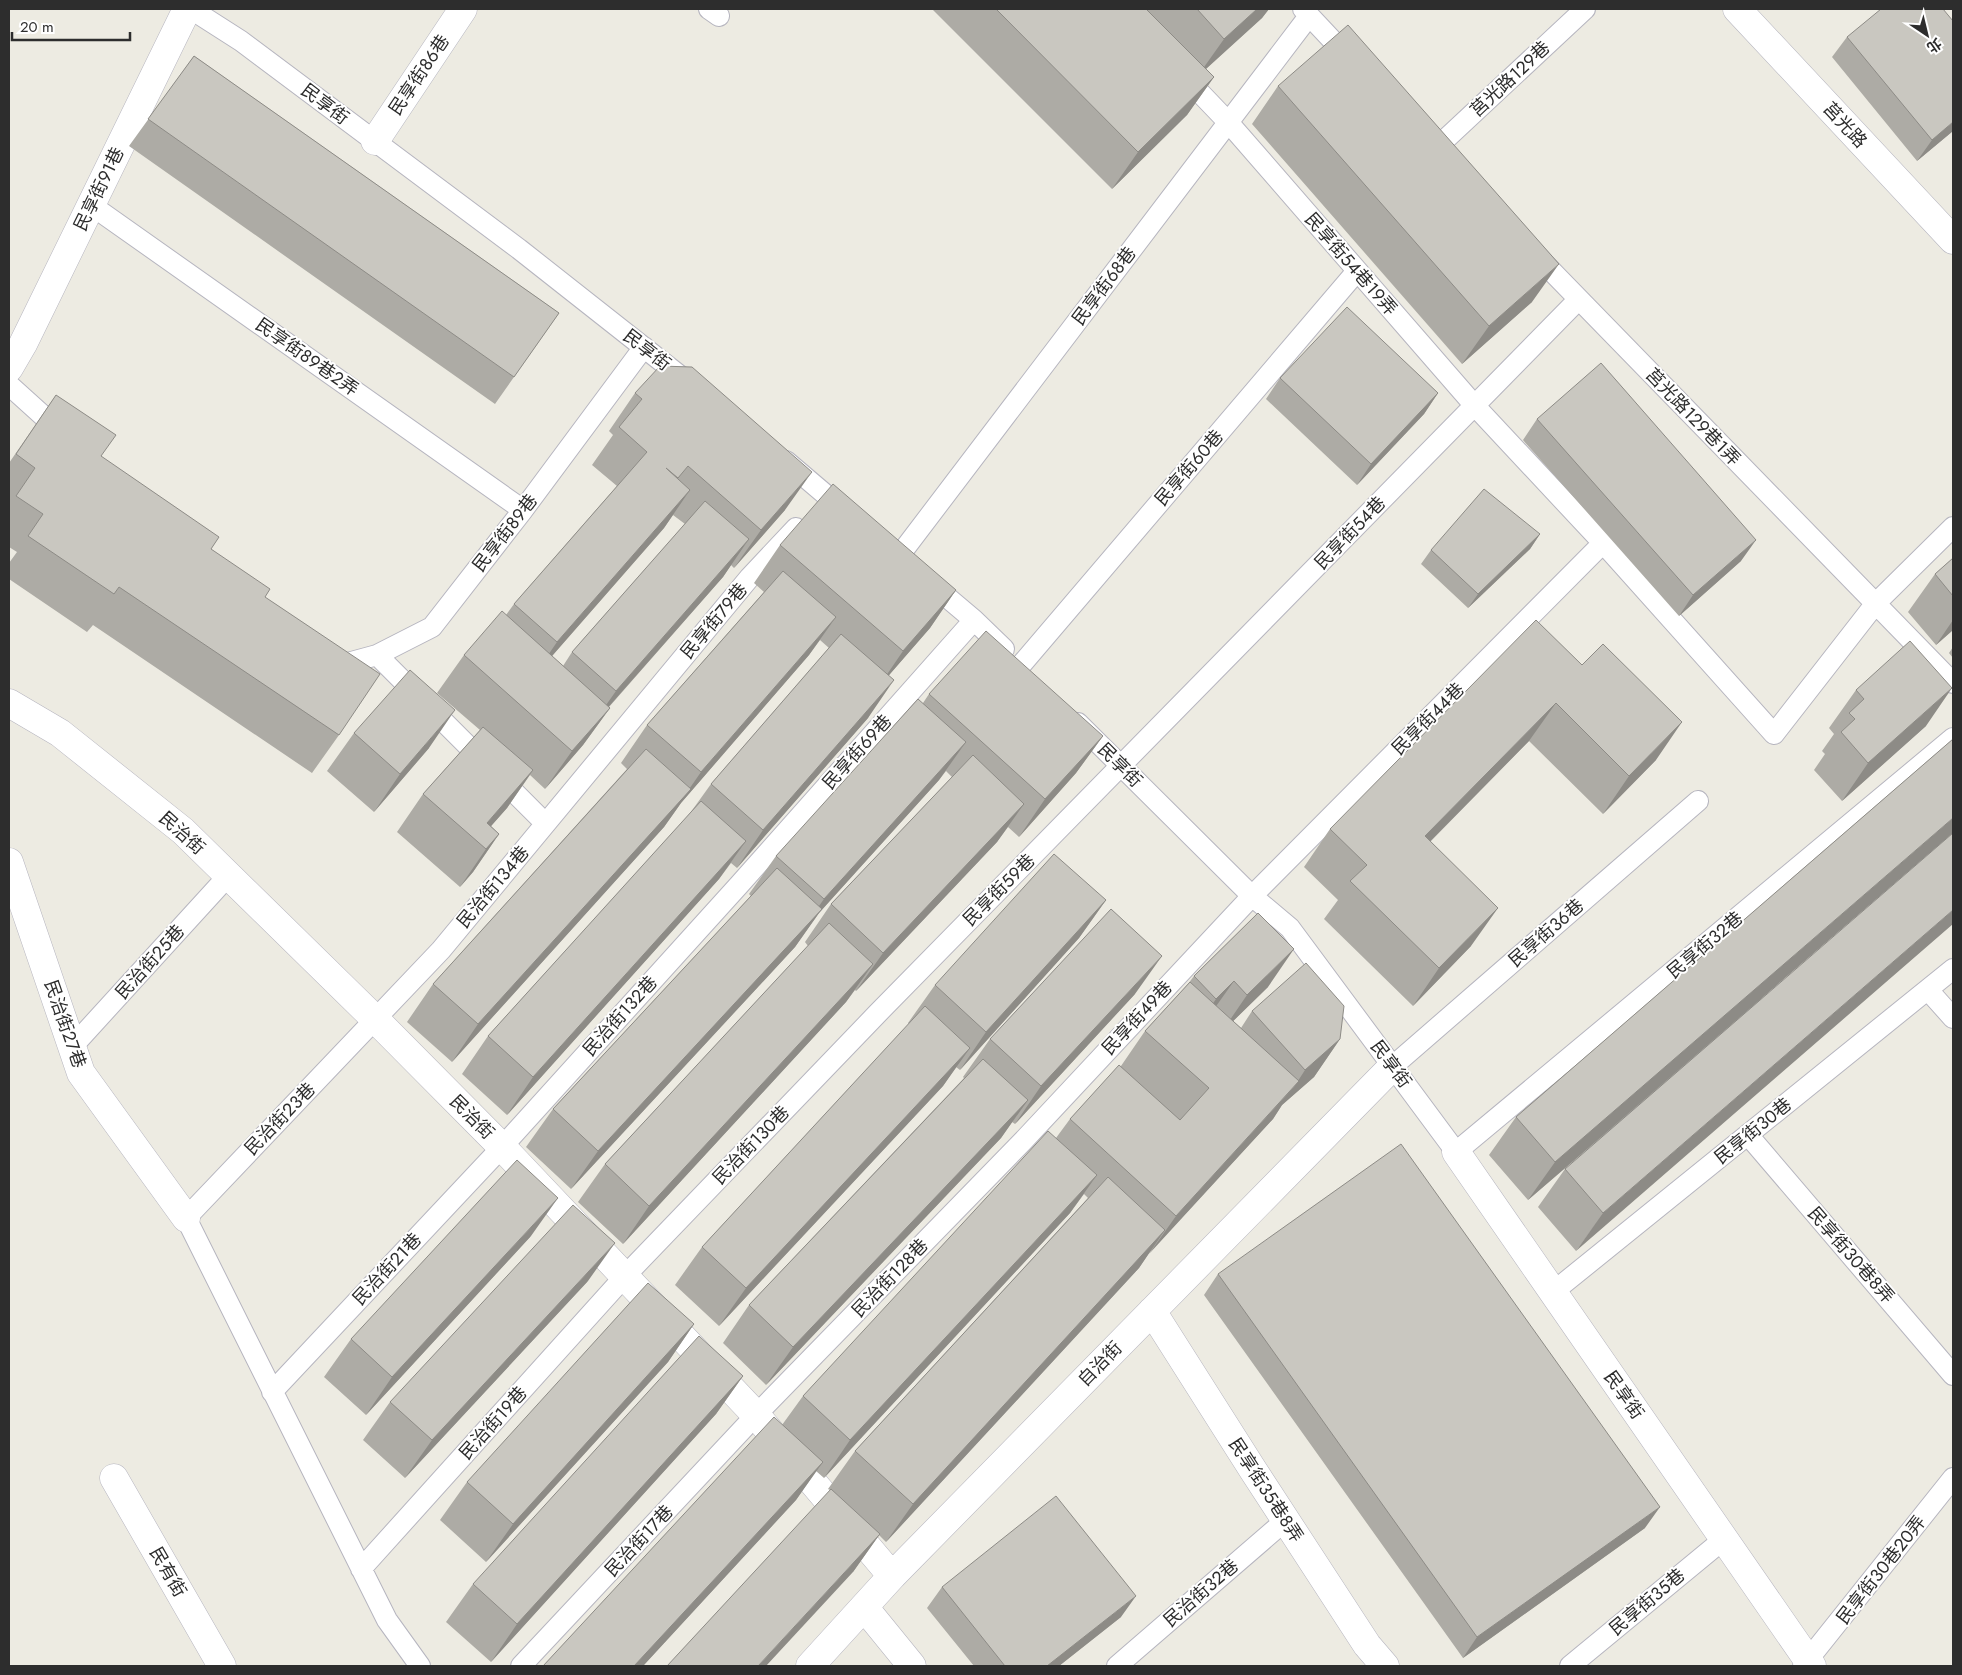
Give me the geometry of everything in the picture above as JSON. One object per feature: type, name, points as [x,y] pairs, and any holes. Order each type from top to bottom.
[{"type":"street","name":"民享街91巷","points":[[9,368],[189,9]]},
{"type":"street","name":"民享街86巷","points":[[375,141],[463,9]]},
{"type":"street","name":"莒光路","points":[[1737,9],[1953,240]]},
{"type":"street","name":"民治街","points":[[9,703],[60,732],[183,831],[375,1019],[502,1147],[756,1415],[892,1576]]},
{"type":"street","name":"民治街27巷","points":[[9,862],[81,1073],[186,1218]]},
{"type":"street","name":"自治街","points":[[810,1666],[892,1576],[1393,1066]]},
{"type":"street","name":"民享街","points":[[1456,1152],[1724,1539],[1808,1665]]},
{"type":"street","name":"民享街35巷8弄","points":[[1152,1311],[1367,1645],[1385,1666]]},
{"type":"street","name":"民有街","points":[[114,1478],[222,1666]]},
{"type":"street","points":[[864,1607],[912,1666]]},
{"type":"lane","name":"民享街","points":[[189,9],[242,41],[519,249],[704,395]]},
{"type":"lane","name":"莒光路129巷","points":[[1449,163],[1428,142],[1585,9]]},
{"type":"lane","points":[[1306,12],[1362,72]]},
{"type":"lane","name":"民享街68巷","points":[[974,620],[892,550],[1228,122],[1306,12]]},
{"type":"lane","name":"民享街54巷19弄","points":[[1167,58],[1228,122],[1474,406],[1603,543],[1774,734],[1876,603]]},
{"type":"lane","name":"民享街89巷2弄","points":[[91,205],[523,510]]},
{"type":"lane","name":"莒光路129巷1弄","points":[[1524,242],[1578,300],[1953,683]]},
{"type":"lane","name":"民享街60巷","points":[[974,620],[1027,672],[1357,271]]},
{"type":"lane","name":"民享街54巷","points":[[1122,767],[1578,300]]},
{"type":"lane","name":"民享街89巷","points":[[320,661],[376,655],[432,627],[523,510],[644,347]]},
{"type":"lane","points":[[9,385],[76,444]]},
{"type":"lane","points":[[770,448],[816,507],[863,526]]},
{"type":"lane","name":"民享街79巷","points":[[607,750],[750,577],[816,507]]},
{"type":"lane","points":[[1876,603],[1953,527]]},
{"type":"lane","name":"民享街44巷","points":[[1252,896],[1603,543]]},
{"type":"lane","name":"民享街69巷","points":[[739,885],[974,620]]},
{"type":"lane","points":[[376,655],[545,823]]},
{"type":"lane","name":"民享街","points":[[1068,713],[1252,896],[1290,928],[1456,1152]]},
{"type":"lane","name":"民享街32巷","points":[[1456,1152],[1953,738]]},
{"type":"lane","name":"民治街134巷","points":[[375,1019],[441,950],[607,750]]},
{"type":"lane","name":"民享街59巷","points":[[877,1014],[1122,767]]},
{"type":"lane","name":"民享街36巷","points":[[1393,1066],[1698,801]]},
{"type":"lane","name":"民治街25巷","points":[[72,1047],[228,876]]},
{"type":"lane","name":"民治街132巷","points":[[502,1147],[739,885]]},
{"type":"lane","name":"民享街49巷","points":[[1023,1141],[1252,896]]},
{"type":"lane","name":"民享街30巷","points":[[1553,1292],[1953,969]]},
{"type":"lane","points":[[1928,990],[1953,1018]]},
{"type":"lane","name":"民治街130巷","points":[[625,1276],[877,1014]]},
{"type":"lane","name":"民治街23巷","points":[[186,1218],[375,1019]]},
{"type":"lane","name":"民享街30巷8弄","points":[[1748,1135],[1953,1375]]},
{"type":"lane","name":"民治街128巷","points":[[756,1415],[1023,1141]]},
{"type":"lane","name":"民治街21巷","points":[[272,1392],[502,1147]]},
{"type":"lane","points":[[186,1218],[387,1620],[420,1666]]},
{"type":"lane","name":"民治街19巷","points":[[361,1569],[625,1276]]},
{"type":"lane","name":"民治街17巷","points":[[521,1666],[756,1415]]},
{"type":"lane","name":"民享街30巷20弄","points":[[1808,1665],[1953,1478]]},
{"type":"lane","name":"民治街32巷","points":[[1117,1666],[1286,1520]]},
{"type":"lane","name":"民享街35巷","points":[[1570,1666],[1724,1539]]},
{"type":"building","points":[[996,9],[1146,9],[1214,77],[1138,152]]},
{"type":"building","points":[[1197,9],[1257,9],[1224,39]]},
{"type":"building","points":[[1881,9],[1943,9],[1953,21],[1953,122],[1932,140],[1847,37]]},
{"type":"building","points":[[1348,25],[1559,264],[1489,326],[1278,86]]},
{"type":"building","points":[[194,56],[559,313],[514,377],[148,119]]},
{"type":"building","points":[[1347,307],[1438,393],[1371,464],[1280,378]]},
{"type":"building","points":[[1601,363],[1756,540],[1693,595],[1537,419]]},
{"type":"building","points":[[660,366],[692,367],[812,472],[761,530],[688,466],[678,478],[666,468],[690,490],[557,642],[514,604],[647,452],[619,427],[642,399],[635,393]]},
{"type":"building","points":[[56,395],[116,435],[101,456],[219,537],[211,549],[270,589],[265,597],[380,674],[339,735],[119,587],[114,594],[28,536],[43,514],[16,496],[35,468],[16,454]]},
{"type":"building","points":[[833,484],[956,590],[903,651],[780,545]]},
{"type":"building","points":[[1484,489],[1540,534],[1478,594],[1431,550]]},
{"type":"building","points":[[705,501],[749,539],[616,691],[572,652]]},
{"type":"building","points":[[1953,558],[1953,596],[1935,574]]},
{"type":"building","points":[[783,571],[836,617],[701,772],[647,725]]},
{"type":"building","points":[[502,611],[610,708],[572,751],[464,655]]},
{"type":"building","points":[[1536,620],[1582,665],[1603,644],[1682,722],[1629,776],[1556,703],[1425,836],[1498,908],[1439,968],[1350,881],[1367,865],[1330,829]]},
{"type":"building","points":[[986,631],[1103,736],[1045,799],[929,694]]},
{"type":"building","points":[[841,634],[894,680],[763,830],[711,784]]},
{"type":"building","points":[[1910,641],[1952,688],[1868,763],[1841,732],[1855,719],[1849,713],[1864,699],[1856,690]]},
{"type":"building","points":[[410,670],[455,710],[400,774],[354,733]]},
{"type":"building","points":[[918,699],[966,742],[824,899],[776,856]]},
{"type":"building","points":[[483,727],[533,770],[487,823],[499,834],[486,849],[423,794]]},
{"type":"building","points":[[1953,739],[1953,818],[1555,1162],[1516,1117]]},
{"type":"building","points":[[646,749],[691,789],[478,1024],[433,984]]},
{"type":"building","points":[[973,755],[1024,804],[883,953],[831,904]]},
{"type":"building","points":[[701,801],[746,841],[533,1077],[488,1036]]},
{"type":"building","points":[[1953,833],[1953,910],[1603,1213],[1565,1169]]},
{"type":"building","points":[[1054,854],[1106,900],[986,1032],[935,985]]},
{"type":"building","points":[[777,868],[822,909],[598,1151],[553,1109]]},
{"type":"building","points":[[1111,909],[1162,956],[1041,1086],[990,1039]]},
{"type":"building","points":[[1258,913],[1294,949],[1247,995],[1234,981],[1216,999],[1194,976]]},
{"type":"building","points":[[829,923],[873,964],[649,1206],[605,1164]]},
{"type":"building","points":[[1306,963],[1344,1006],[1340,1039],[1305,1070],[1252,1011]]},
{"type":"building","points":[[1190,982],[1299,1081],[1176,1216],[1070,1119],[1119,1065],[1180,1120],[1209,1088],[1145,1031]]},
{"type":"building","points":[[925,1006],[970,1048],[746,1288],[702,1247]]},
{"type":"building","points":[[983,1059],[1028,1100],[793,1347],[749,1305]]},
{"type":"building","points":[[1048,1131],[1097,1175],[850,1440],[803,1396]]},
{"type":"building","points":[[1401,1144],[1660,1507],[1477,1637],[1218,1274]]},
{"type":"building","points":[[517,1160],[558,1198],[392,1377],[351,1339]]},
{"type":"building","points":[[1108,1177],[1165,1230],[913,1504],[855,1451]]},
{"type":"building","points":[[573,1205],[615,1243],[432,1440],[390,1402]]},
{"type":"building","points":[[648,1283],[694,1324],[513,1524],[467,1482]]},
{"type":"building","points":[[699,1336],[743,1376],[517,1624],[473,1584]]},
{"type":"building","points":[[774,1417],[823,1462],[634,1666],[543,1666]]},
{"type":"building","points":[[831,1489],[880,1534],[758,1666],[667,1666]]},
{"type":"building","points":[[1056,1496],[1136,1596],[1047,1666],[1005,1666],[942,1587]]}]
